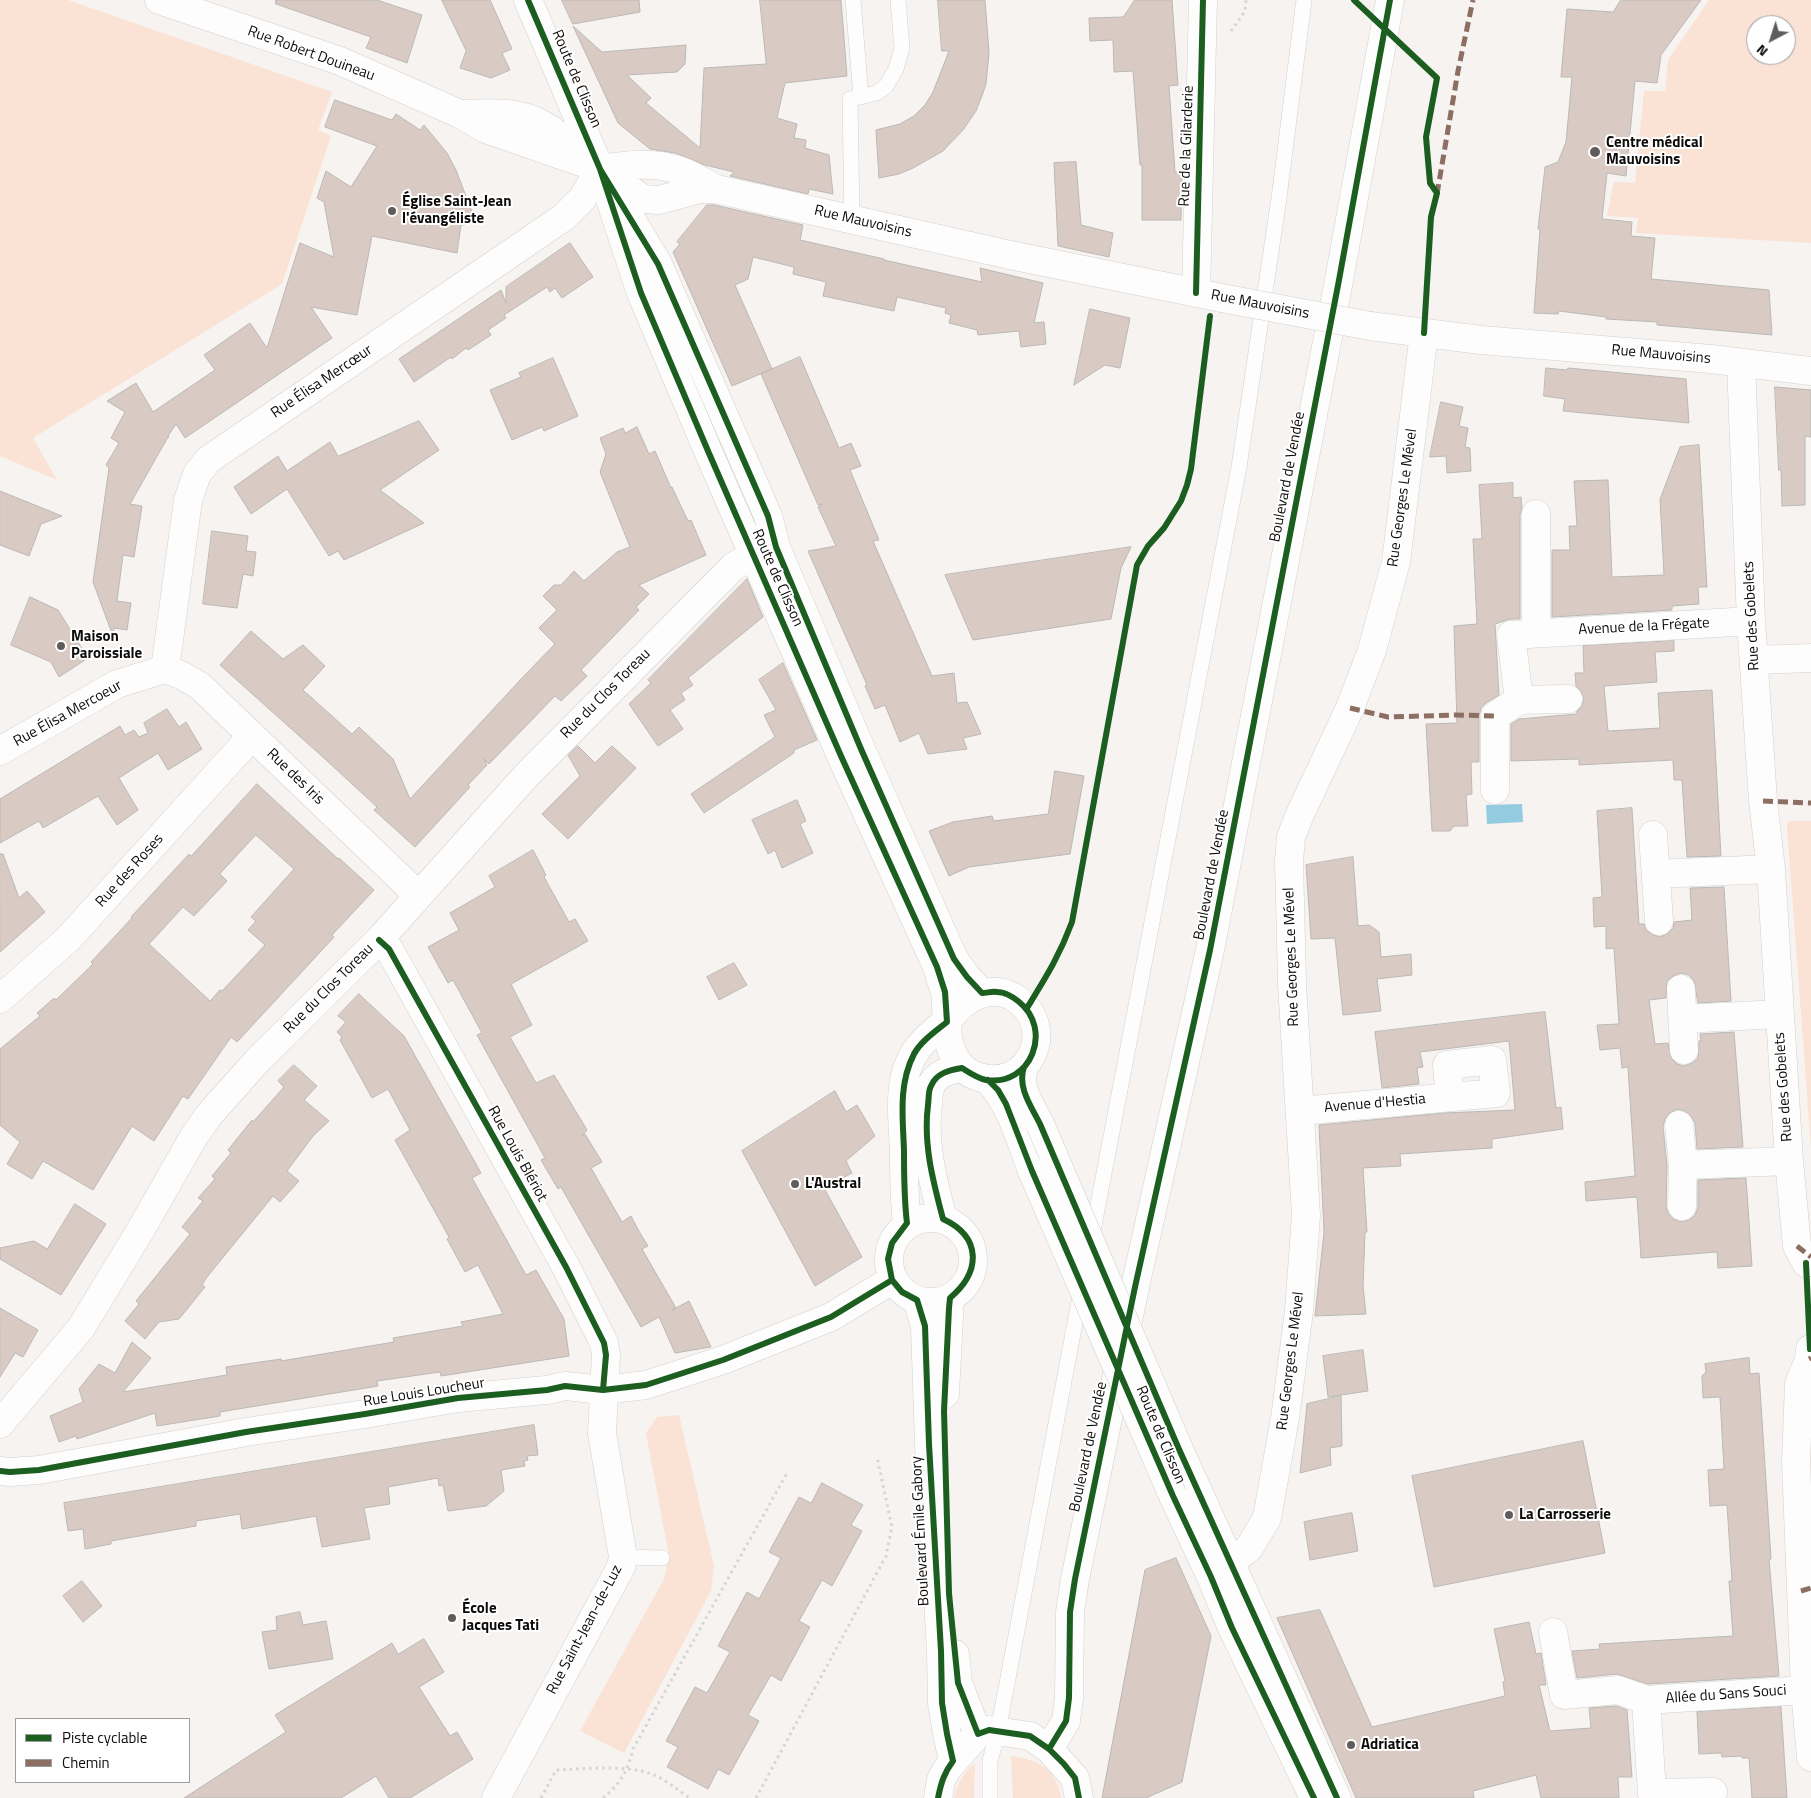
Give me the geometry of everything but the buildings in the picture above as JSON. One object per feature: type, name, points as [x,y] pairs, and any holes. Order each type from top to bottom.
[{"type":"street","name":"Rue Robert Douineau","points":[[158,0],[340,62],[460,114],[513,114],[542,124],[600,169]]},
{"type":"street","name":"Route de Clisson","points":[[528,0],[600,169],[641,293],[861,749],[954,959],[982,993]]},
{"type":"street","name":"Rue de la Gilarderie","points":[[1196,293],[1203,0]]},
{"type":"street","name":"Boulevard de Vendée","points":[[1049,1749],[1066,1721],[1069,1698],[1070,1612],[1075,1579],[1131,1306],[1210,950],[1339,280],[1390,0]]},
{"type":"street","name":"Rue Mauvoisins","points":[[600,169],[641,164],[662,166],[682,171],[716,189],[1010,256],[1370,326],[1481,340],[1811,371]]},
{"type":"street","name":"Rue Élisa Mercœur","points":[[165,670],[188,500],[197,474],[208,460],[564,217],[582,199],[600,169]]},
{"type":"street","name":"Rue Georges Le Mével","points":[[1221,1569],[1250,1548],[1267,1518],[1285,1418],[1299,1312],[1306,1215],[1292,984],[1289,861],[1291,837],[1350,708],[1372,650],[1396,562],[1424,333]]},
{"type":"street","name":"Rue des Gobelets","points":[[1741,363],[1751,621],[1763,800],[1770,869],[1789,1160],[1797,1246],[1806,1263]]},
{"type":"street","points":[[1536,514],[1536,632]]},
{"type":"street","name":"Route de Clisson","points":[[765,551],[841,756],[937,968],[945,992],[947,1022]]},
{"type":"street","name":"Rue du Clos Toreau","points":[[0,1424],[81,1328],[193,1138],[209,1115],[257,1061],[379,940],[525,777],[734,566],[765,551]]},
{"type":"street","name":"Avenue de la Frégate","points":[[1519,700],[1511,635],[1536,632],[1751,621]]},
{"type":"street","points":[[1755,660],[1811,658]]},
{"type":"street","name":"Rue des Iris","points":[[165,670],[181,675],[200,686],[418,895]]},
{"type":"street","name":"Rue Élisa Mercoeur","points":[[0,751],[117,684],[165,670]]},
{"type":"street","points":[[1495,790],[1495,716],[1519,700],[1568,699]]},
{"type":"street","name":"Rue des Roses","points":[[0,999],[68,939],[252,736]]},
{"type":"street","points":[[1653,835],[1659,921]]},
{"type":"street","points":[[1656,874],[1770,869]]},
{"type":"street","name":"Rue Louis Blériot","points":[[379,940],[389,949],[566,1267],[604,1343],[606,1355],[603,1390]]},
{"type":"street","points":[[1680,989],[1684,1050]]},
{"type":"street","points":[[907,1224],[904,1196],[902,1109],[904,1079],[915,1052],[947,1022],[961,1005],[971,997],[982,993],[998,992],[1014,997],[1027,1008],[1035,1022],[1037,1038],[1033,1054],[1024,1067],[1013,1075],[1001,1079],[988,1080],[974,1076],[962,1068],[954,1056],[949,1043],[947,1022]]},
{"type":"street","name":"Rue des Gobelets","points":[[1683,1019],[1779,1014]]},
{"type":"street","name":"Route de Clisson","points":[[1024,1067],[1020,1077],[1025,1096],[1040,1124],[1178,1446],[1221,1569],[1232,1628],[1314,1798]]},
{"type":"street","points":[[943,1219],[927,1150],[928,1106],[931,1086],[939,1075],[949,1070],[962,1068]]},
{"type":"street","name":"Route de Clisson","points":[[988,1080],[998,1090],[1006,1104],[1032,1171],[1173,1496],[1255,1618],[1337,1798]]},
{"type":"street","name":"Avenue d'Hestia","points":[[1300,1111],[1450,1097]]},
{"type":"street","points":[[1679,1125],[1683,1166],[1682,1206]]},
{"type":"street","name":"Rue des Gobelets","points":[[1683,1166],[1789,1160]]},
{"type":"street","points":[[931,1216],[943,1219],[954,1224],[964,1232],[970,1243],[973,1256],[972,1268],[968,1280],[950,1298],[934,1302],[917,1300],[902,1292],[892,1280],[888,1259],[892,1243],[907,1224],[918,1218],[931,1216]]},
{"type":"street","name":"Rue Louis Loucheur","points":[[0,1471],[38,1470],[246,1432],[458,1398],[546,1390],[565,1386],[603,1390],[646,1385],[723,1360],[831,1317],[892,1280]]},
{"type":"street","name":"Boulevard Émile Gabory","points":[[950,1298],[944,1411],[949,1594],[958,1683],[988,1732]]},
{"type":"street","name":"Boulevard Émile Gabory","points":[[917,1300],[925,1326],[928,1444],[941,1651],[942,1703],[953,1761]]},
{"type":"street","points":[[1810,1348],[1809,1359],[1799,1384],[1796,1462],[1805,1690],[1811,1757]]},
{"type":"street","name":"Rue Saint-Jean-de-Luz","points":[[496,1798],[620,1567],[623,1557],[602,1433],[603,1390]]},
{"type":"street","name":"Allée du Sans Souci","points":[[1553,1632],[1564,1695],[1618,1690],[1646,1700],[1805,1690]]},
{"type":"street","name":"Allée du Sans Souci","points":[[1646,1700],[1652,1793],[1713,1792]]},
{"type":"street","points":[[938,1798],[941,1780],[947,1768],[988,1732],[1030,1736],[1049,1749],[1075,1778],[1079,1798]]},
{"type":"lane","points":[[853,0],[861,97]]},
{"type":"lane","points":[[852,220],[850,99],[877,93],[886,86],[896,68],[902,48],[898,0]]},
{"type":"lane","points":[[990,1798],[988,1732],[1239,467],[1279,198],[1304,0]]},
{"type":"lane","points":[[623,1557],[662,1558]]},
{"type":"path","points":[[1228,34],[1246,11],[1246,0]]},
{"type":"path","points":[[756,1798],[886,1556],[892,1527],[877,1457]]},
{"type":"path","points":[[604,1798],[620,1783],[627,1770],[633,1749],[787,1473]]},
{"type":"path","points":[[541,1798],[556,1770],[627,1770],[654,1775],[690,1798]]},
{"type":"shaded area","points":[[0,0],[68,0],[332,92],[318,130],[331,136],[282,284],[33,438],[57,480],[0,456]]},
{"type":"shaded area","points":[[1709,0],[1811,0],[1811,243],[1636,233],[1638,218],[1607,216],[1614,182],[1635,183],[1644,91],[1665,91],[1668,60]]},
{"type":"shaded area","points":[[1788,821],[1811,821],[1811,1147],[1787,827]]},
{"type":"shaded area","points":[[679,1415],[714,1566],[711,1591],[624,1753],[580,1731],[664,1579],[669,1555],[646,1433],[657,1417]]},
{"type":"shaded area","points":[[1011,1756],[1038,1763],[1051,1773],[1059,1788],[1061,1798],[1013,1798]]},
{"type":"shaded area","points":[[975,1763],[974,1798],[954,1798],[961,1779]]},
{"type":"water","points":[[1522,804],[1523,822],[1487,824],[1486,805]]},
{"type":"marked path","points":[[1437,194],[1458,71],[1473,0]]},
{"type":"marked path","points":[[1350,708],[1388,717],[1495,716]]},
{"type":"marked path","points":[[1763,801],[1811,803]]},
{"type":"marked path","points":[[1797,1246],[1811,1257]]},
{"type":"marked path","points":[[1801,1591],[1811,1588]]},
{"type":"cycle path","points":[[528,0],[600,169],[641,293],[841,756],[937,967],[945,992],[947,1022],[929,1036],[917,1049],[906,1078],[903,1114],[907,1223],[892,1243],[888,1259],[892,1280],[902,1292],[917,1300],[925,1326],[942,1703],[953,1761],[943,1778],[938,1798]]},
{"type":"cycle path","points":[[1196,293],[1203,0]]},
{"type":"cycle path","points":[[1354,0],[1437,78],[1426,137],[1430,183],[1437,193],[1431,217],[1424,333]]},
{"type":"cycle path","points":[[1049,1749],[1066,1721],[1069,1698],[1070,1612],[1075,1579],[1135,1287],[1210,950],[1339,280],[1390,0]]},
{"type":"cycle path","points":[[600,169],[658,264],[768,516],[776,547],[861,749],[954,959],[982,993],[1003,993],[1018,1001],[1029,1013],[1035,1026],[1036,1040],[1032,1054],[1015,1075],[1002,1080],[986,1080],[962,1068],[957,1069],[948,1071],[936,1078],[929,1093],[927,1120],[928,1148],[943,1219],[956,1226],[965,1235],[971,1245],[973,1256],[972,1266],[967,1277],[950,1298],[949,1308],[944,1411],[949,1594],[958,1683],[978,1734],[989,1730],[1030,1736],[1049,1749],[1064,1764],[1075,1778],[1079,1798]]},
{"type":"cycle path","points":[[1027,1008],[1057,956],[1072,922],[1137,565],[1148,546],[1164,528],[1181,501],[1187,485],[1191,469],[1210,316]]},
{"type":"cycle path","points":[[379,940],[389,949],[566,1267],[604,1343],[606,1355],[603,1390]]},
{"type":"cycle path","points":[[1024,1067],[1022,1082],[1026,1096],[1040,1124],[1178,1447],[1337,1798]]},
{"type":"cycle path","points":[[988,1080],[998,1090],[1006,1104],[1032,1171],[1173,1496],[1211,1577],[1232,1628],[1314,1798]]},
{"type":"cycle path","points":[[1806,1263],[1810,1349]]},
{"type":"cycle path","points":[[0,1471],[39,1470],[246,1432],[458,1398],[547,1390],[565,1386],[603,1390],[646,1385],[723,1360],[831,1317],[892,1280]]},
{"type":"place","name":"Centre médical Mauvoisins","points":[[1595,152]]},
{"type":"place","name":"Église Saint-Jean l'évangéliste","points":[[392,211]]},
{"type":"place","name":"Maison Paroissiale","points":[[61,646]]},
{"type":"place","name":"L'Austral","points":[[795,1184]]},
{"type":"place","name":"La Carrosserie","points":[[1509,1515]]},
{"type":"place","name":"École Jacques Tati","points":[[452,1618]]},
{"type":"place","name":"Adriatica","points":[[1351,1745]]}]
